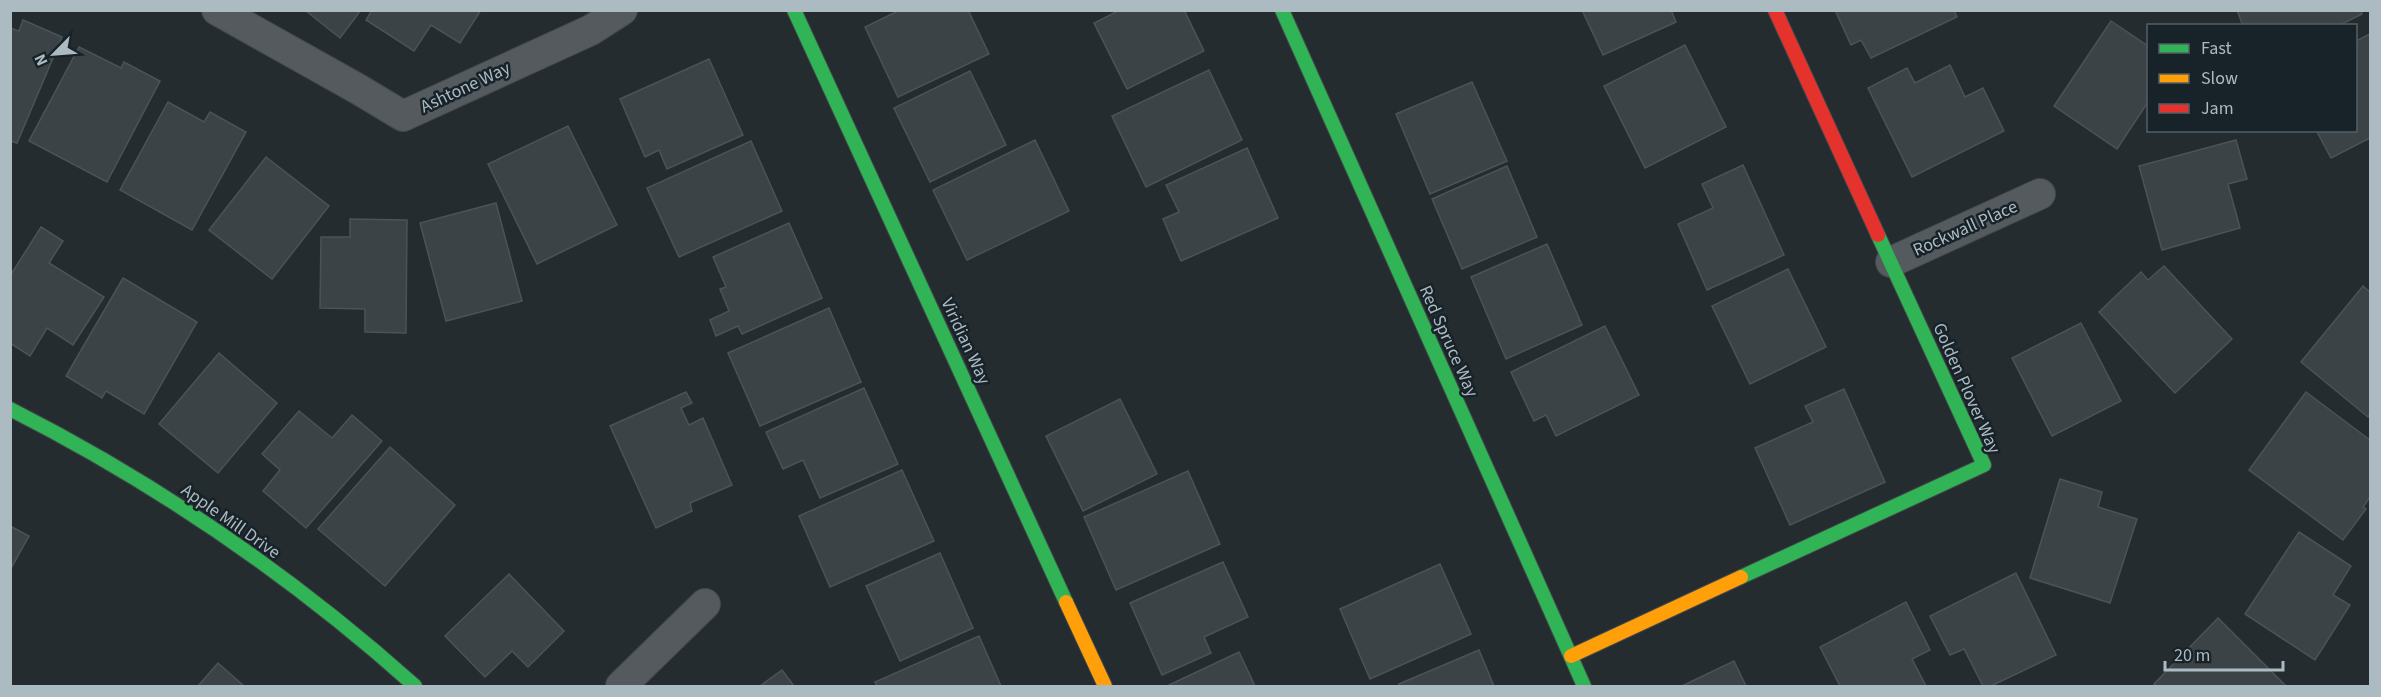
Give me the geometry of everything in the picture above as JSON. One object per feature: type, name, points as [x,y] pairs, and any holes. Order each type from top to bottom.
[{"type":"street","name":"Ashtone Way","points":[[217,10],[403,116],[591,30],[622,10]]},
{"type":"street","name":"Viridian Way","points":[[794,10],[1105,687]]},
{"type":"street","name":"Red Spruce Way","points":[[1282,10],[1584,687]]},
{"type":"street","name":"Golden Plover Way","points":[[1571,656],[1984,465],[1775,10]]},
{"type":"street","name":"Rockwall Place","points":[[1891,262],[2040,194]]},
{"type":"street","name":"Apple Mill Drive","points":[[10,409],[165,497],[253,556],[380,653],[415,687]]},
{"type":"street","points":[[621,687],[705,604]]},
{"type":"building","points":[[305,10],[361,10],[340,38]]},
{"type":"building","points":[[372,10],[481,10],[460,43],[431,25],[414,51],[366,20]]},
{"type":"building","points":[[900,10],[968,10],[989,54],[898,97],[865,27]]},
{"type":"building","points":[[1120,10],[1184,10],[1204,51],[1127,89],[1094,23]]},
{"type":"building","points":[[1582,10],[1671,10],[1676,22],[1603,55]]},
{"type":"building","points":[[1835,10],[1954,10],[1957,17],[1871,58],[1861,40],[1851,45]]},
{"type":"building","points":[[2237,10],[2361,10],[2362,14],[2342,24],[2242,24]]},
{"type":"building","points":[[23,20],[62,37],[17,143],[10,141],[10,28],[19,31]]},
{"type":"building","points":[[2111,21],[2147,45],[2147,104],[2117,149],[2054,106]]},
{"type":"building","points":[[2370,34],[2370,138],[2331,158],[2317,132],[2357,132],[2357,40]]},
{"type":"building","points":[[1685,45],[1726,127],[1645,168],[1604,86]]},
{"type":"building","points":[[79,47],[121,68],[124,62],[160,81],[107,182],[29,141]]},
{"type":"building","points":[[709,59],[743,135],[667,169],[659,150],[645,157],[620,99]]},
{"type":"building","points":[[1950,65],[1965,97],[1983,88],[2004,131],[1912,177],[1868,88],[1907,68],[1915,83]]},
{"type":"building","points":[[1209,70],[1242,140],[1146,187],[1112,116]]},
{"type":"building","points":[[970,71],[1006,145],[930,182],[894,108]]},
{"type":"building","points":[[1472,82],[1507,161],[1430,194],[1396,114]]},
{"type":"building","points":[[168,102],[204,122],[210,112],[246,132],[192,230],[120,190]]},
{"type":"building","points":[[568,126],[617,225],[537,264],[488,164]]},
{"type":"building","points":[[1035,140],[1069,211],[967,260],[933,190]]},
{"type":"building","points":[[2236,140],[2247,179],[2228,184],[2240,228],[2162,250],[2139,166]]},
{"type":"building","points":[[751,141],[782,211],[679,257],[647,188]]},
{"type":"building","points":[[1247,148],[1278,218],[1181,261],[1163,219],[1179,212],[1166,185]]},
{"type":"building","points":[[266,157],[329,206],[272,279],[209,230]]},
{"type":"building","points":[[1743,165],[1784,255],[1707,290],[1678,224],[1713,208],[1702,184]]},
{"type":"building","points":[[1507,166],[1537,237],[1462,269],[1432,199]]},
{"type":"building","points":[[496,203],[522,301],[446,321],[420,223]]},
{"type":"building","points":[[350,219],[407,220],[406,333],[365,332],[365,309],[320,308],[321,237],[350,237]]},
{"type":"building","points":[[789,223],[822,298],[742,334],[738,326],[716,336],[710,320],[729,311],[720,289],[726,287],[713,257]]},
{"type":"building","points":[[41,227],[63,241],[49,263],[104,297],[73,345],[47,328],[30,356],[10,343],[10,276]]},
{"type":"building","points":[[1547,244],[1582,325],[1506,359],[1471,277]]},
{"type":"building","points":[[2164,266],[2232,339],[2175,393],[2099,312],[2141,272],[2148,280]]},
{"type":"building","points":[[1788,269],[1826,347],[1750,384],[1712,306]]},
{"type":"building","points":[[123,278],[197,322],[144,414],[106,391],[102,398],[66,376]]},
{"type":"building","points":[[2363,286],[2370,292],[2370,414],[2368,417],[2301,362]]},
{"type":"building","points":[[829,308],[861,382],[760,426],[728,353]]},
{"type":"building","points":[[2081,323],[2121,401],[2052,436],[2012,358]]},
{"type":"building","points":[[1605,326],[1639,395],[1556,436],[1546,415],[1534,421],[1511,372]]},
{"type":"building","points":[[219,353],[277,403],[218,473],[159,424]]},
{"type":"building","points":[[864,388],[898,464],[820,498],[803,460],[783,469],[766,432]]},
{"type":"building","points":[[1844,389],[1885,482],[1790,525],[1755,448],[1813,422],[1805,406]]},
{"type":"building","points":[[686,392],[692,403],[681,408],[689,425],[703,418],[732,485],[690,503],[692,511],[656,528],[610,426]]},
{"type":"building","points":[[2306,392],[2370,440],[2370,497],[2363,507],[2366,509],[2343,540],[2249,470]]},
{"type":"building","points":[[1120,399],[1157,474],[1083,511],[1046,436]]},
{"type":"building","points":[[299,411],[332,438],[352,415],[382,441],[306,528],[263,491],[280,470],[262,454]]},
{"type":"building","points":[[390,447],[455,505],[385,586],[318,529]]},
{"type":"building","points":[[902,470],[934,541],[830,587],[799,516]]},
{"type":"building","points":[[1188,471],[1220,544],[1116,590],[1084,517]]},
{"type":"building","points":[[2060,479],[2102,492],[2098,507],[2137,519],[2110,603],[2030,578]]},
{"type":"building","points":[[10,526],[29,536],[10,570]]},
{"type":"building","points":[[2299,532],[2351,566],[2333,595],[2350,605],[2315,660],[2245,614]]},
{"type":"building","points":[[940,553],[973,628],[900,661],[866,586]]},
{"type":"building","points":[[1223,562],[1248,617],[1204,637],[1211,653],[1162,675],[1130,603]]},
{"type":"building","points":[[1440,564],[1471,634],[1370,679],[1340,609]]},
{"type":"building","points":[[2016,573],[2056,655],[1991,686],[1983,686],[1964,649],[1950,655],[1930,616]]},
{"type":"building","points":[[509,574],[564,631],[528,667],[512,651],[485,677],[445,636]]},
{"type":"building","points":[[1906,602],[1930,650],[1912,659],[1926,686],[1840,686],[1820,647]]},
{"type":"building","points":[[2218,618],[2286,686],[2156,686],[2154,684]]},
{"type":"building","points":[[979,636],[1001,686],[877,686],[875,682]]},
{"type":"building","points":[[1479,650],[1494,686],[1400,686],[1399,684]]},
{"type":"building","points":[[1239,652],[1255,686],[1167,686]]},
{"type":"building","points":[[1734,661],[1746,686],[1682,686]]},
{"type":"building","points":[[218,663],[244,686],[198,686]]},
{"type":"building","points":[[782,670],[794,686],[760,686]]},
{"type":"traffic: fast","points":[[794,10],[1066,602]]},
{"type":"traffic: fast","points":[[1282,10],[1584,686]]},
{"type":"traffic: fast","points":[[1741,577],[1984,465],[1878,235]]},
{"type":"traffic: fast","points":[[10,409],[118,468],[222,534],[321,607],[415,686]]},
{"type":"traffic: slow","points":[[1571,656],[1741,577]]},
{"type":"traffic: slow","points":[[1066,602],[1105,686]]},
{"type":"traffic: jam","points":[[1775,10],[1878,235]]}]
